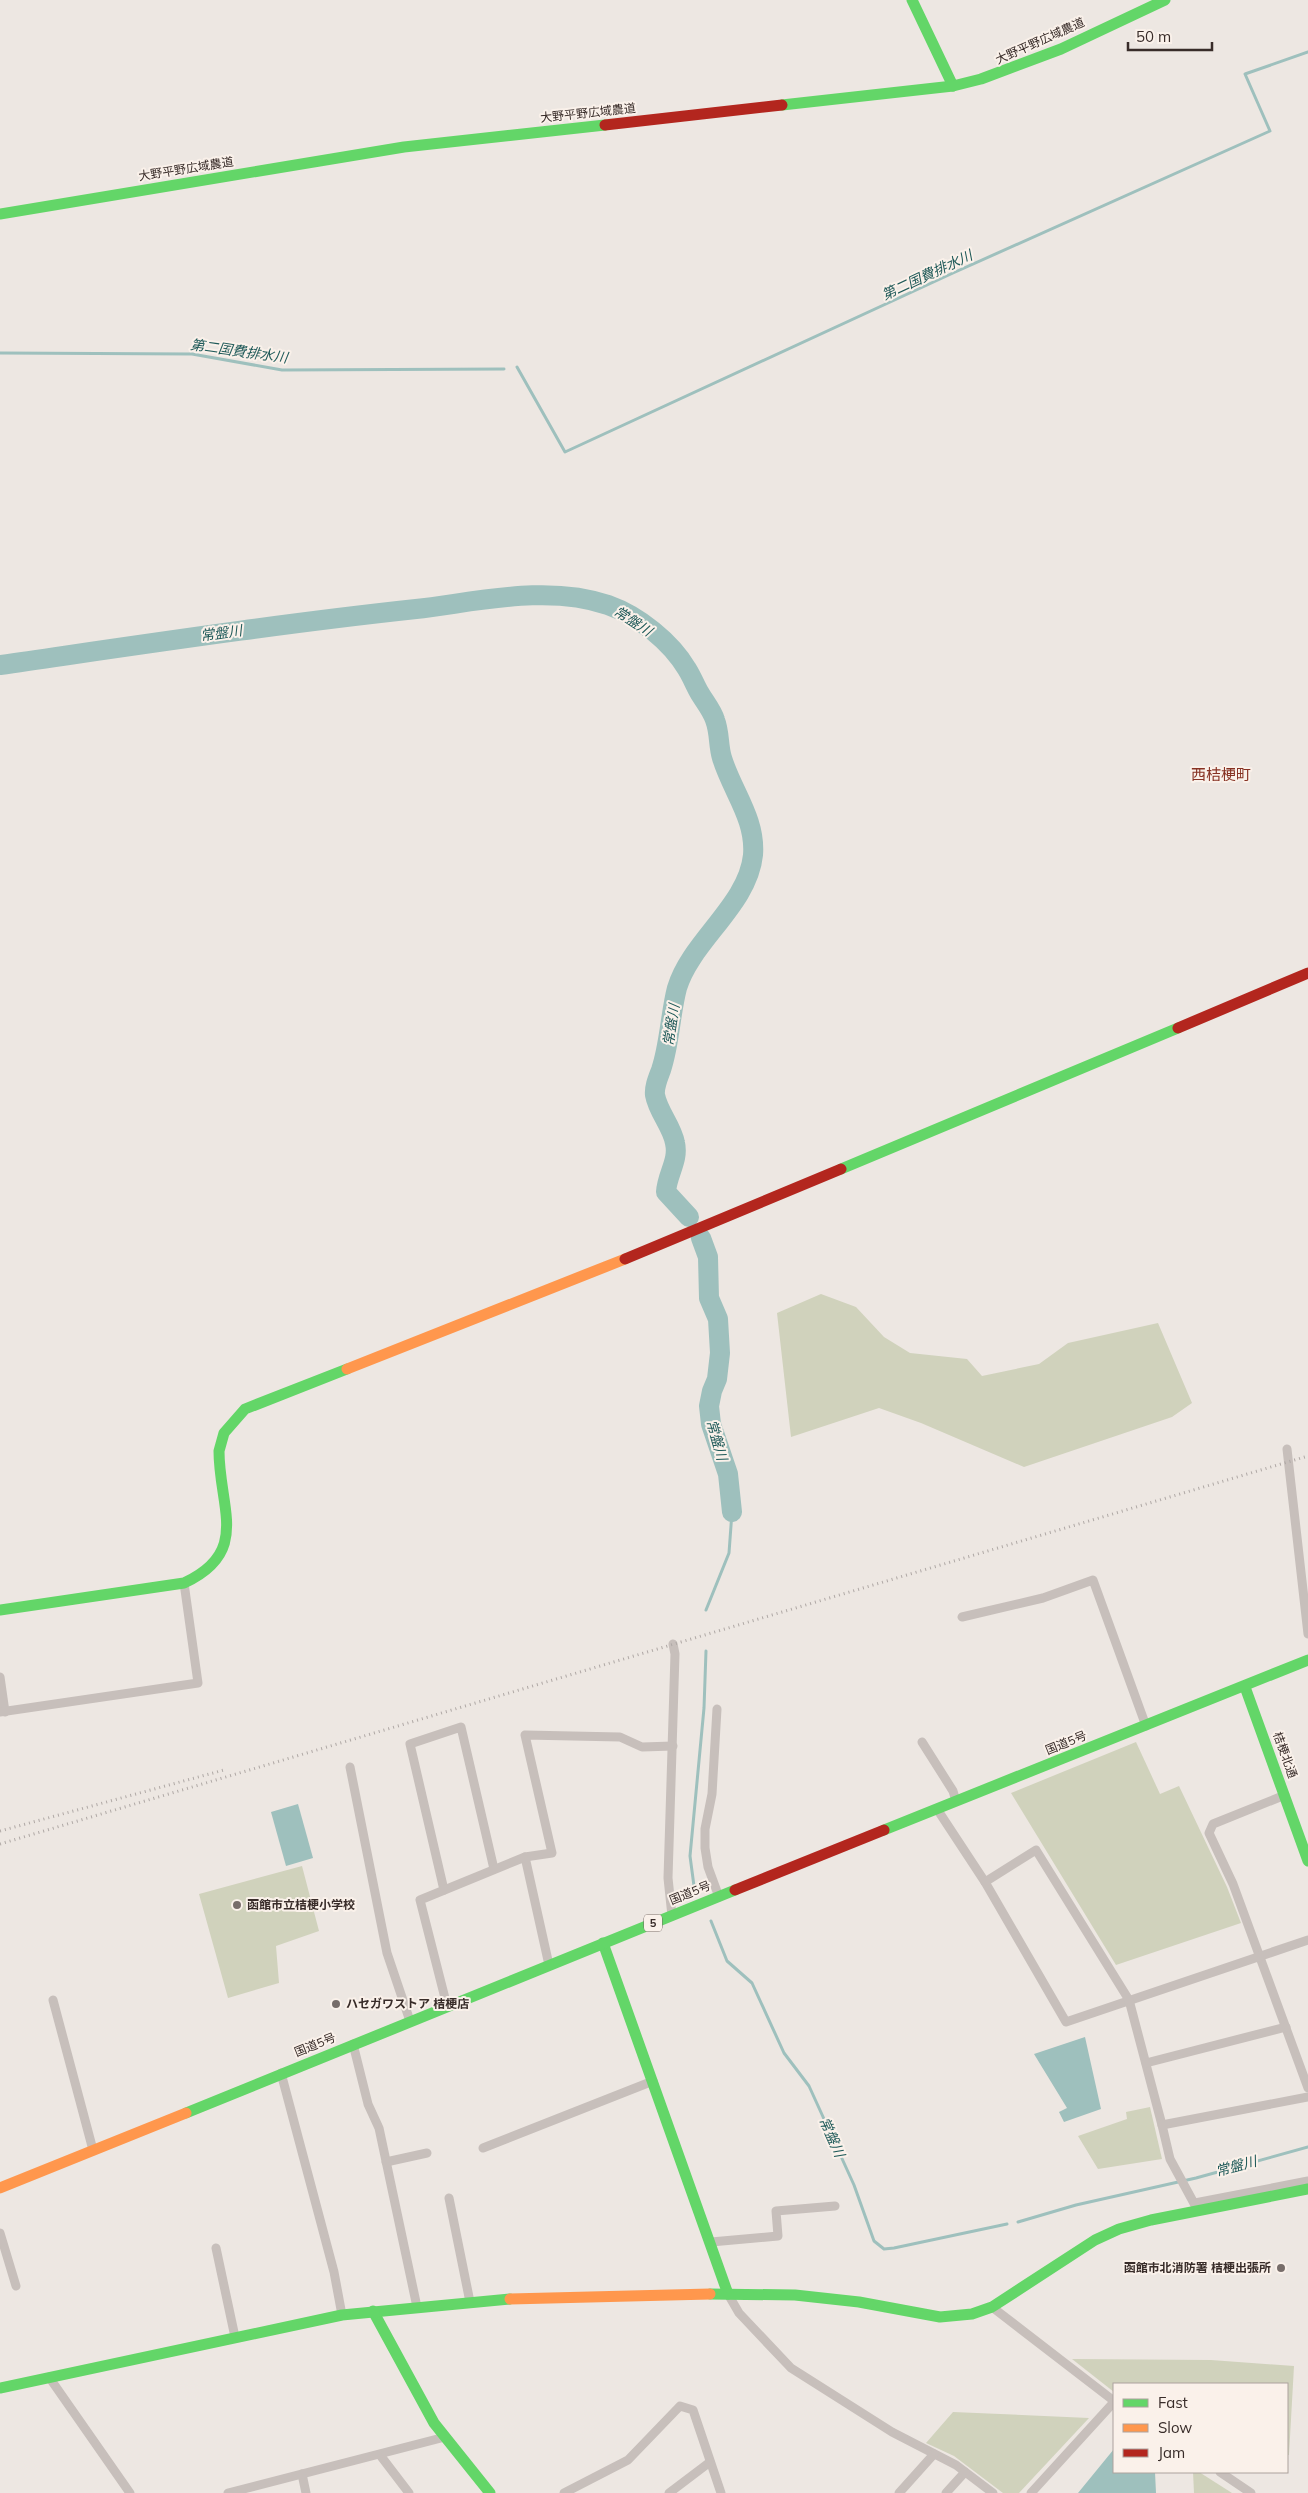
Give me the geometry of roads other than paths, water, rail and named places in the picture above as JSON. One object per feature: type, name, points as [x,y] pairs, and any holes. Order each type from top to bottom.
[{"type":"main road","points":[[912,0],[953,86]]},
{"type":"main road","name":"大野平野広域農道","points":[[0,214],[404,147],[953,86],[990,78],[1022,66],[1165,0]]},
{"type":"main road","points":[[0,1610],[184,1583],[202,1577],[216,1563],[226,1545],[228,1523],[220,1466],[220,1443],[227,1428],[245,1409],[642,1252],[1308,973]]},
{"type":"main road","name":"国道5号","points":[[0,2188],[549,1964],[1308,1660]]},
{"type":"main road","name":"桔梗北通","points":[[1245,1686],[1308,1861]]},
{"type":"main road","points":[[604,1943],[728,2294]]},
{"type":"main road","points":[[0,2388],[342,2315],[470,2302],[555,2296],[795,2295],[828,2298],[940,2317],[972,2314],[992,2307],[1095,2240],[1119,2229],[1197,2207],[1308,2189]]},
{"type":"main road","points":[[373,2311],[429,2414],[445,2438],[490,2493]]},
{"type":"street","points":[[1287,1449],[1308,1634]]},
{"type":"street","points":[[962,1618],[1043,1598],[1093,1580],[1146,1726]]},
{"type":"street","points":[[0,1678],[2,1712],[198,1683],[184,1583]]},
{"type":"street","points":[[672,1916],[668,1878],[675,1654],[673,1644]]},
{"type":"street","points":[[717,1709],[712,1794],[705,1829],[705,1848],[708,1867],[719,1897]]},
{"type":"street","points":[[444,1890],[410,1744],[461,1727],[494,1869]]},
{"type":"street","points":[[446,2006],[420,1900],[524,1857],[552,1852],[525,1735],[620,1737],[642,1747],[673,1746]]},
{"type":"street","points":[[922,1742],[953,1791],[956,1802]]},
{"type":"street","points":[[350,1768],[387,1954],[410,2021]]},
{"type":"street","points":[[1284,1795],[1213,1824],[1210,1833],[1233,1884],[1261,1956],[1308,2088]]},
{"type":"street","points":[[937,1809],[985,1882],[1066,2022],[1308,1940]]},
{"type":"street","points":[[985,1882],[1036,1850],[1130,2000],[1170,2159],[1197,2207],[1308,2180]]},
{"type":"street","points":[[524,1857],[549,1964]]},
{"type":"street","points":[[53,2000],[93,2150]]},
{"type":"street","points":[[1146,2063],[1286,2027]]},
{"type":"street","points":[[353,2044],[368,2104],[379,2128],[416,2307]]},
{"type":"street","points":[[281,2073],[334,2272],[342,2315]]},
{"type":"street","points":[[483,2148],[653,2081]]},
{"type":"street","points":[[1162,2125],[1308,2098]]},
{"type":"street","points":[[386,2162],[427,2153]]},
{"type":"street","points":[[449,2198],[470,2302]]},
{"type":"street","points":[[711,2242],[778,2236],[776,2211],[835,2206]]},
{"type":"street","points":[[0,2233],[16,2286]]},
{"type":"street","points":[[216,2248],[235,2337]]},
{"type":"street","points":[[728,2294],[739,2313],[791,2368],[863,2415],[965,2472],[993,2493]]},
{"type":"street","points":[[992,2307],[1113,2401]]},
{"type":"street","points":[[50,2377],[130,2493]]},
{"type":"street","points":[[1031,2493],[1113,2403]]},
{"type":"street","points":[[564,2493],[628,2460],[680,2406],[694,2410],[722,2493]]},
{"type":"street","points":[[228,2493],[445,2438]]},
{"type":"street","points":[[899,2493],[934,2454]]},
{"type":"street","points":[[380,2455],[410,2493]]},
{"type":"street","points":[[669,2493],[710,2462]]},
{"type":"street","points":[[946,2493],[965,2472]]},
{"type":"street","points":[[1221,2473],[1251,2493]]},
{"type":"street","points":[[302,2474],[306,2493]]},
{"type":"water","points":[[298,1804],[313,1858],[286,1866],[271,1812]]},
{"type":"water","points":[[1085,2037],[1101,2109],[1064,2122],[1059,2112],[1067,2108],[1034,2054]]},
{"type":"water","points":[[1113,2450],[1113,2473],[1155,2473],[1156,2493],[1078,2493]]},
{"type":"waterway","name":"第二国費排水川","points":[[517,367],[565,452],[953,273],[1270,131],[1245,74],[1308,52]]},
{"type":"waterway","name":"第二国費排水川","points":[[0,353],[192,354],[282,370],[504,369]]},
{"type":"waterway","name":"常盤川","points":[[0,665],[208,635],[512,596],[537,595],[585,599],[620,610],[653,631],[680,659],[714,716],[722,758],[747,817],[753,842],[753,855],[749,873],[741,890],[694,954],[677,988],[664,1060],[656,1082],[655,1095],[671,1131],[676,1150],[666,1192],[689,1217]]},
{"type":"waterway","name":"常盤川","points":[[701,1238],[708,1257],[709,1298],[718,1319],[720,1353],[717,1379],[709,1406],[711,1424],[728,1474],[732,1512]]},
{"type":"waterway","name":"常盤川","points":[[706,1610],[729,1553],[732,1512]]},
{"type":"waterway","name":"常盤川","points":[[694,1886],[690,1856],[704,1708],[706,1651]]},
{"type":"waterway","name":"常盤川","points":[[711,1921],[727,1961],[752,1983],[784,2053],[809,2086],[854,2185],[874,2241],[884,2249],[894,2248],[1007,2224]]},
{"type":"waterway","name":"常盤川","points":[[1018,2222],[1076,2205],[1196,2178],[1308,2147]]},
{"type":"railway","points":[[0,1844],[1308,1456]]},
{"type":"railway","points":[[0,1831],[224,1770]]},
{"type":"place","name":"函館市立桔梗小学校","points":[[237,1905]]},
{"type":"place","name":"ハセガワストア 桔梗店","points":[[336,2004]]},
{"type":"place","name":"函館市北消防署 桔梗出張所","points":[[1281,2268]]},
{"type":"district","name":"西桔梗町","points":[[1221,775]]}]
